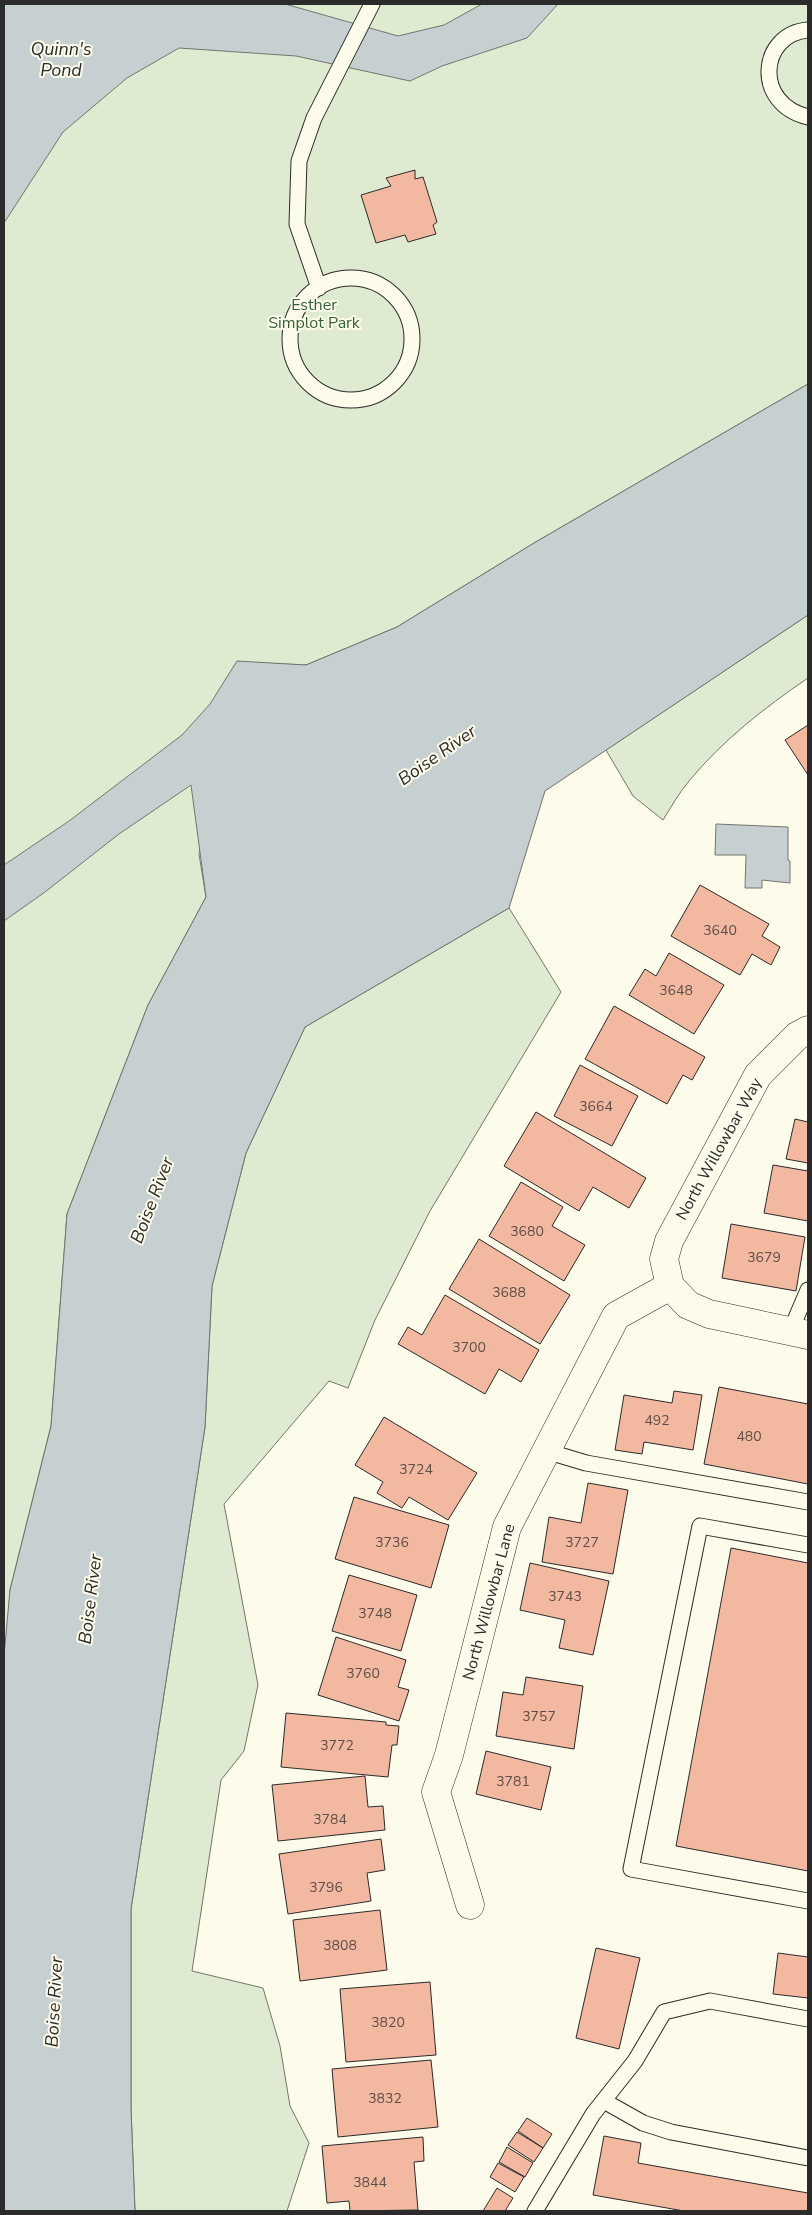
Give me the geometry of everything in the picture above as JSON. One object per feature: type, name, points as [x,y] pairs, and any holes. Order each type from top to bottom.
[{"type":"street","name":"North Willowbar Way","points":[[670,1286],[664,1259],[669,1241],[758,1074],[797,1036],[808,1030]]},
{"type":"street","points":[[670,1286],[688,1305],[710,1314],[799,1333]]},
{"type":"street","name":"North Willowbar Lane","points":[[470,1905],[436,1792],[449,1755],[507,1527],[616,1316],[670,1286]]},
{"type":"lane","points":[[319,288],[297,224],[299,161],[314,118],[372,4]]},
{"type":"lane","points":[[808,30],[788,37],[777,47],[770,61],[768,76],[772,91],[781,103],[793,112],[808,116]]},
{"type":"lane","points":[[349,278],[365,280],[380,285],[393,294],[403,306],[410,321],[411,353],[405,368],[384,391],[370,398],[354,400],[338,398],[323,393],[310,384],[300,371],[293,357],[290,342],[292,326],[298,310],[306,298],[319,288],[333,281],[349,278]]},
{"type":"lane","points":[[799,1333],[808,1290]]},
{"type":"lane","points":[[546,1451],[586,1463],[808,1502]]},
{"type":"lane","points":[[808,1545],[700,1526],[631,1869],[808,1901]]},
{"type":"lane","points":[[535,2211],[593,2114],[635,2061],[664,2012],[710,2001],[808,2019]]},
{"type":"lane","points":[[604,2101],[643,2123],[671,2132],[808,2158]]},
{"type":"green space","name":"Esther Simplot Park","points":[[4,4],[808,4],[808,384],[534,543],[397,627],[306,665],[237,662],[199,854],[206,897],[148,1005],[67,1214],[51,1426],[10,1590],[4,1689]]},
{"type":"green space","points":[[808,615],[808,678],[760,713],[730,738],[685,786],[663,820],[633,796],[606,750]]},
{"type":"green space","points":[[509,908],[561,992],[430,1211],[375,1320],[348,1388],[329,1381],[224,1504],[258,1685],[244,1751],[221,1780],[192,1971],[263,1988],[280,2046],[290,2106],[309,2143],[287,2211],[135,2211],[131,2109],[131,1909],[205,1427],[212,1286],[246,1153],[305,1027]]},
{"type":"water","name":"Quinn's Pond","points":[[4,4],[285,4],[398,36],[444,25],[482,4],[558,4],[527,38],[442,66],[410,81],[296,56],[179,48],[127,78],[63,132],[4,223]]},
{"type":"water","name":"Boise River","points":[[808,384],[808,615],[545,791],[509,908],[305,1027],[246,1153],[212,1286],[205,1427],[131,1909],[131,2109],[135,2211],[4,2211],[4,1656],[10,1590],[51,1426],[67,1214],[148,1005],[206,897],[191,785],[119,834],[45,892],[4,921],[4,865],[69,821],[182,735],[210,704],[237,661],[306,665],[397,627],[534,543]]},
{"type":"water","points":[[716,824],[788,827],[790,883],[762,880],[762,888],[745,888],[746,855],[715,855]]},
{"type":"building","points":[[415,170],[415,179],[423,177],[437,222],[433,225],[436,234],[408,242],[405,235],[376,243],[361,195],[391,186],[386,178]]},
{"type":"building","points":[[808,725],[808,775],[785,740]]},
{"type":"building","points":[[700,885],[769,924],[762,936],[780,947],[771,965],[752,954],[740,975],[671,936]]},
{"type":"building","points":[[669,953],[724,985],[694,1034],[629,995],[645,969],[656,976]]},
{"type":"building","points":[[614,1006],[705,1057],[692,1080],[683,1075],[667,1104],[585,1059]]},
{"type":"building","points":[[580,1065],[638,1096],[612,1146],[554,1116]]},
{"type":"building","points":[[536,1112],[646,1178],[629,1208],[593,1187],[579,1211],[504,1166]]},
{"type":"building","points":[[795,1119],[808,1122],[808,1163],[786,1159]]},
{"type":"building","points":[[773,1165],[808,1171],[808,1221],[764,1213]]},
{"type":"building","points":[[521,1182],[563,1207],[552,1226],[585,1245],[564,1281],[489,1236]]},
{"type":"building","points":[[731,1224],[805,1237],[796,1291],[722,1278]]},
{"type":"building","points":[[479,1239],[570,1295],[540,1344],[449,1289]]},
{"type":"building","points":[[445,1295],[539,1350],[521,1382],[499,1369],[485,1394],[398,1344],[408,1327],[422,1335]]},
{"type":"building","points":[[719,1387],[808,1404],[808,1484],[704,1464]]},
{"type":"building","points":[[674,1391],[702,1395],[693,1450],[644,1442],[642,1454],[615,1450],[624,1395],[672,1403]]},
{"type":"building","points":[[384,1417],[477,1473],[448,1520],[409,1497],[402,1508],[377,1493],[383,1482],[355,1465]]},
{"type":"building","points":[[588,1483],[628,1490],[613,1574],[542,1562],[549,1517],[581,1523]]},
{"type":"building","points":[[354,1497],[449,1525],[431,1588],[335,1559]]},
{"type":"building","points":[[731,1548],[808,1563],[808,1871],[676,1846]]},
{"type":"building","points":[[530,1563],[609,1581],[593,1655],[559,1648],[565,1620],[520,1610]]},
{"type":"building","points":[[349,1575],[417,1595],[401,1651],[332,1631]]},
{"type":"building","points":[[336,1637],[406,1660],[398,1687],[409,1690],[399,1721],[318,1695]]},
{"type":"building","points":[[526,1677],[583,1686],[574,1749],[496,1736],[503,1692],[523,1695]]},
{"type":"building","points":[[286,1713],[386,1722],[386,1725],[399,1726],[397,1745],[392,1745],[388,1777],[281,1767]]},
{"type":"building","points":[[486,1751],[551,1767],[541,1810],[476,1794]]},
{"type":"building","points":[[365,1776],[368,1807],[383,1806],[385,1830],[278,1841],[272,1785]]},
{"type":"building","points":[[381,1839],[385,1870],[367,1873],[371,1901],[288,1914],[279,1854]]},
{"type":"building","points":[[380,1910],[387,1970],[300,1981],[293,1920]]},
{"type":"building","points":[[596,1948],[640,1958],[619,2049],[576,2038]]},
{"type":"building","points":[[778,1953],[808,1957],[808,1998],[773,1994]]},
{"type":"building","points":[[430,1982],[436,2055],[346,2062],[340,1989]]},
{"type":"building","points":[[431,2060],[438,2127],[338,2137],[332,2069]]},
{"type":"building","points":[[527,2118],[552,2134],[543,2148],[518,2131]]},
{"type":"building","points":[[517,2132],[543,2148],[534,2162],[508,2145]]},
{"type":"building","points":[[604,2136],[641,2143],[638,2163],[808,2193],[808,2211],[684,2211],[593,2195]]},
{"type":"building","points":[[423,2137],[424,2161],[414,2162],[418,2210],[350,2211],[349,2201],[327,2203],[322,2146]]},
{"type":"building","points":[[507,2147],[533,2163],[525,2177],[499,2162]]},
{"type":"building","points":[[498,2163],[524,2177],[515,2192],[490,2177]]},
{"type":"building","points":[[497,2188],[513,2198],[505,2211],[483,2211]]}]
